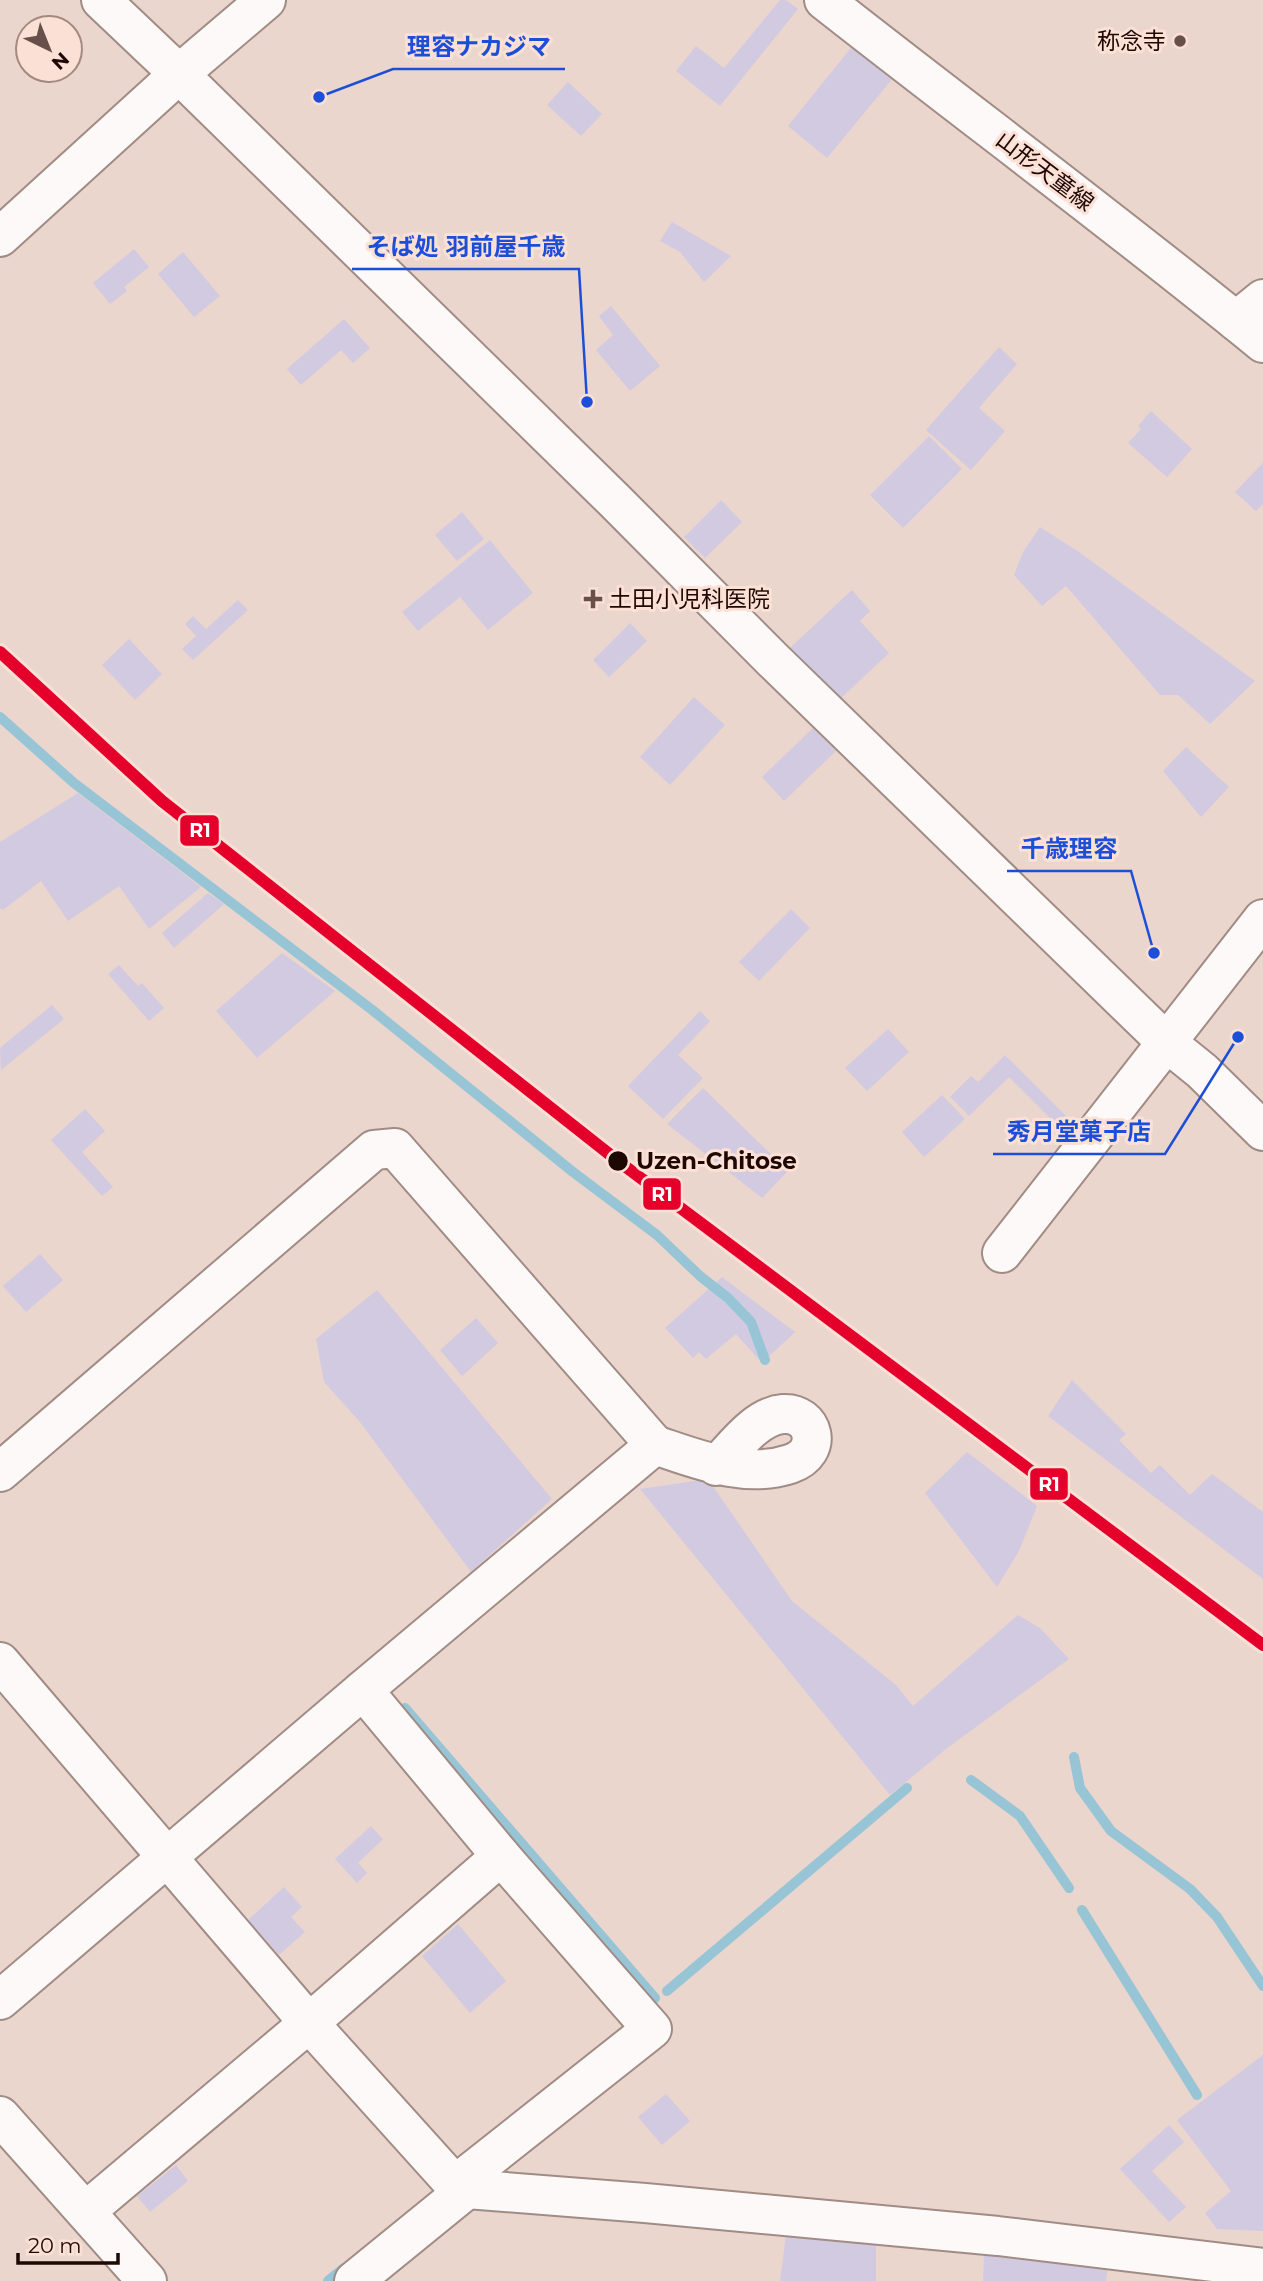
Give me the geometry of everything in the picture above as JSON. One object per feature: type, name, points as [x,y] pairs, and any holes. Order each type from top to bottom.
[{"type":"street","points":[[101,0],[1166,1042],[1202,1071],[1263,1131]]},
{"type":"street","points":[[0,237],[179,74],[266,0]]},
{"type":"street","name":"山形天童線","points":[[824,0],[1142,244],[1254,321]]},
{"type":"street","points":[[1002,1253],[1263,919]]},
{"type":"street","points":[[0,1472],[374,1150],[395,1148],[655,1445],[716,1466]]},
{"type":"street","points":[[0,2000],[655,1445]]},
{"type":"street","points":[[0,1662],[309,2023],[461,2187],[998,2236],[1263,2269]]},
{"type":"street","points":[[354,2281],[461,2187],[652,2029],[501,1856],[363,1690]]},
{"type":"street","points":[[86,2211],[501,1856]]},
{"type":"street","points":[[0,2116],[147,2281]]},
{"type":"shaded area","points":[[780,0],[786,0],[798,9],[720,106],[676,71],[696,46],[724,68]]},
{"type":"shaded area","points":[[854,44],[894,77],[827,158],[788,126]]},
{"type":"shaded area","points":[[568,82],[602,114],[581,136],[547,105]]},
{"type":"shaded area","points":[[672,222],[731,256],[704,282],[680,252],[660,241]]},
{"type":"shaded area","points":[[134,249],[149,267],[124,287],[127,291],[110,304],[93,283]]},
{"type":"shaded area","points":[[183,252],[220,296],[194,317],[158,274]]},
{"type":"shaded area","points":[[611,306],[660,366],[630,391],[596,350],[613,335],[599,316]]},
{"type":"shaded area","points":[[344,319],[370,348],[353,363],[341,350],[301,385],[287,369]]},
{"type":"shaded area","points":[[999,347],[1017,364],[979,408],[1005,431],[971,470],[926,430]]},
{"type":"shaded area","points":[[1151,411],[1192,449],[1167,477],[1128,443],[1141,429],[1138,426]]},
{"type":"shaded area","points":[[929,436],[962,469],[903,528],[870,495]]},
{"type":"shaded area","points":[[1263,463],[1263,504],[1256,511],[1235,492]]},
{"type":"shaded area","points":[[721,500],[742,522],[705,558],[684,537]]},
{"type":"shaded area","points":[[462,512],[484,539],[457,561],[435,535]]},
{"type":"shaded area","points":[[1040,527],[1079,552],[1255,681],[1210,724],[1178,695],[1160,695],[1066,586],[1042,606],[1014,575],[1023,552]]},
{"type":"shaded area","points":[[490,540],[533,593],[488,630],[460,597],[418,631],[402,612]]},
{"type":"shaded area","points":[[852,590],[870,611],[860,621],[889,653],[838,701],[789,649]]},
{"type":"shaded area","points":[[238,600],[248,610],[193,660],[182,649],[196,636],[185,624],[193,616],[206,629]]},
{"type":"shaded area","points":[[630,623],[647,641],[609,677],[593,660]]},
{"type":"shaded area","points":[[129,639],[162,674],[135,700],[102,665]]},
{"type":"shaded area","points":[[694,697],[725,725],[670,785],[640,757]]},
{"type":"shaded area","points":[[813,728],[836,751],[784,801],[762,777]]},
{"type":"shaded area","points":[[1186,747],[1229,787],[1201,817],[1163,771]]},
{"type":"shaded area","points":[[78,793],[201,887],[149,929],[119,886],[68,921],[41,881],[3,910],[0,908],[0,842]]},
{"type":"shaded area","points":[[208,893],[224,904],[174,948],[162,933]]},
{"type":"shaded area","points":[[791,909],[810,928],[759,981],[739,962]]},
{"type":"shaded area","points":[[282,953],[335,991],[257,1058],[216,1011]]},
{"type":"shaded area","points":[[119,965],[138,986],[142,983],[164,1008],[149,1021],[108,974]]},
{"type":"shaded area","points":[[52,1005],[64,1019],[1,1070],[0,1048]]},
{"type":"shaded area","points":[[700,1011],[710,1021],[678,1055],[703,1078],[663,1119],[628,1086]]},
{"type":"shaded area","points":[[888,1029],[909,1052],[867,1091],[845,1068]]},
{"type":"shaded area","points":[[1005,1055],[1067,1117],[1057,1125],[1009,1077],[969,1116],[950,1097],[971,1076],[978,1082]]},
{"type":"shaded area","points":[[703,1088],[788,1171],[762,1198],[667,1124]]},
{"type":"shaded area","points":[[942,1095],[965,1119],[924,1157],[902,1132]]},
{"type":"shaded area","points":[[85,1109],[105,1131],[82,1152],[113,1187],[102,1196],[51,1140]]},
{"type":"shaded area","points":[[40,1254],[63,1280],[26,1312],[3,1286]]},
{"type":"shaded area","points":[[722,1277],[795,1332],[762,1363],[736,1334],[706,1359],[699,1352],[693,1358],[665,1328]]},
{"type":"shaded area","points":[[377,1290],[552,1499],[471,1572],[360,1422],[324,1382],[316,1339]]},
{"type":"shaded area","points":[[476,1318],[498,1343],[462,1376],[440,1350]]},
{"type":"shaded area","points":[[1072,1380],[1126,1434],[1119,1440],[1151,1473],[1160,1465],[1190,1495],[1212,1474],[1263,1512],[1263,1579],[1048,1416]]},
{"type":"shaded area","points":[[967,1452],[1037,1506],[1019,1551],[997,1587],[925,1493]]},
{"type":"shaded area","points":[[708,1479],[792,1601],[896,1685],[913,1706],[1018,1615],[1040,1628],[1069,1659],[946,1749],[890,1795],[640,1489]]},
{"type":"shaded area","points":[[371,1826],[383,1839],[358,1863],[367,1873],[357,1883],[335,1859]]},
{"type":"shaded area","points":[[284,1887],[302,1907],[291,1917],[305,1932],[279,1955],[248,1920]]},
{"type":"shaded area","points":[[458,1924],[506,1981],[470,2013],[422,1956]]},
{"type":"shaded area","points":[[1263,2055],[1263,2231],[1217,2229],[1205,2213],[1231,2191],[1177,2120]]},
{"type":"shaded area","points":[[666,2094],[690,2121],[662,2145],[638,2117]]},
{"type":"shaded area","points":[[1169,2125],[1184,2142],[1152,2171],[1186,2207],[1169,2222],[1120,2169]]},
{"type":"shaded area","points":[[176,2165],[188,2181],[150,2212],[137,2196]]},
{"type":"shaded area","points":[[786,2234],[876,2244],[876,2281],[780,2281]]},
{"type":"shaded area","points":[[984,2254],[1108,2265],[1106,2281],[983,2281]]},
{"type":"waterway","points":[[0,717],[74,783],[371,1009],[573,1172],[657,1235],[751,1322],[765,1360]]},
{"type":"waterway","points":[[405,1708],[655,1998]]},
{"type":"waterway","points":[[1074,1757],[1080,1788],[1111,1831],[1190,1889],[1217,1917],[1263,1986]]},
{"type":"waterway","points":[[971,1780],[1020,1816],[1069,1888]]},
{"type":"waterway","points":[[667,1991],[907,1788]]},
{"type":"waterway","points":[[1082,1910],[1197,2095]]},
{"type":"waterway","points":[[328,2281],[344,2268]]},
{"type":"transit line","name":"R1","points":[[0,652],[162,801],[618,1161],[1263,1645]]},
{"type":"place","name":"称念寺","points":[[1180,41]]},
{"type":"place","name":"理容ナカジマ","points":[[319,97]]},
{"type":"place","name":"そば処 羽前屋千歳","points":[[587,402]]},
{"type":"place","name":"土田小児科医院","points":[[593,599]]},
{"type":"place","name":"千歳理容","points":[[1154,953]]},
{"type":"place","name":"秀月堂菓子店","points":[[1238,1037]]},
{"type":"place","name":"Uzen-Chitose","points":[[618,1161]]}]
